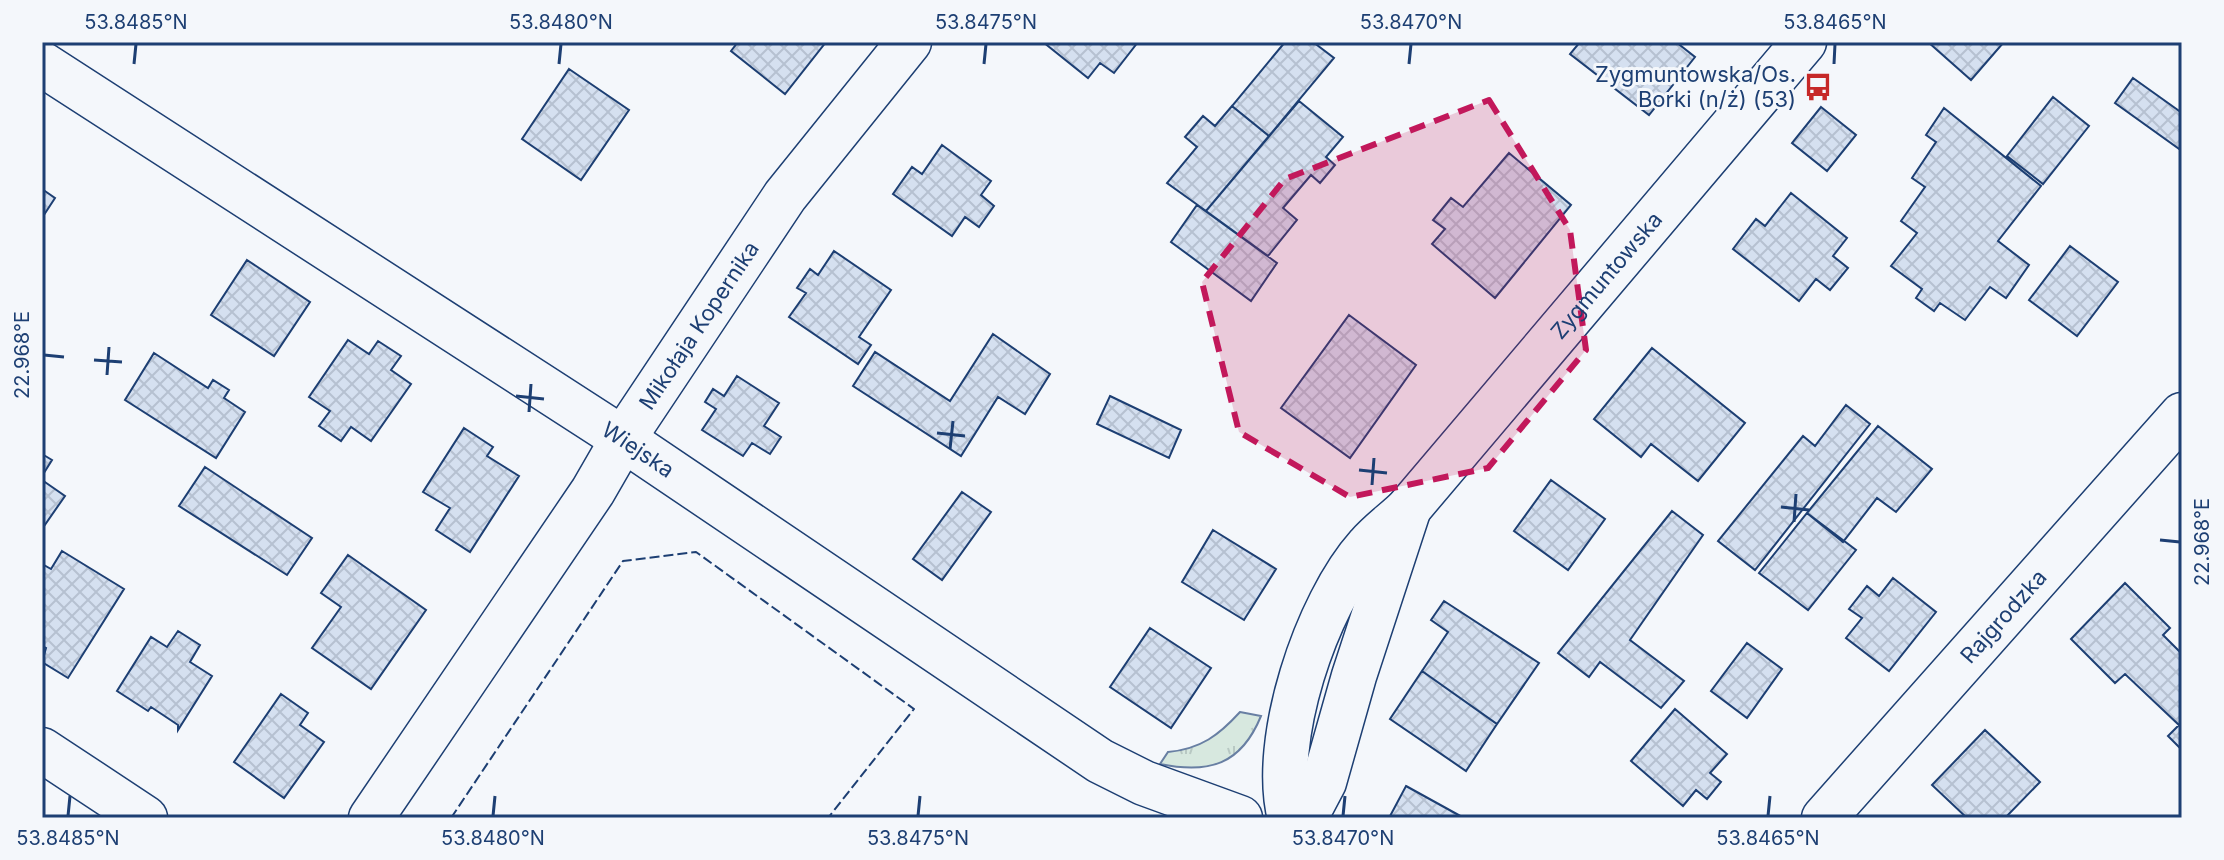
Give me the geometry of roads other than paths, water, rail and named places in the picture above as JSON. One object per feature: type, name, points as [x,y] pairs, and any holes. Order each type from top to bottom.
[{"type":"street","name":"Mikołaja Kopernika","points":[[375,817],[785,196],[909,42]]},
{"type":"street","name":"Zygmuntowska","points":[[1290,818],[1284,796],[1288,721],[1306,662],[1335,599],[1367,547],[1409,508],[1804,42]]},
{"type":"street","name":"Wiejska","points":[[42,64],[623,439],[1100,761],[1144,783],[1240,818]]},
{"type":"street","name":"Rajgrodzka","points":[[1824,818],[2182,415]]},
{"type":"street","name":"Zygmuntowska","points":[[1305,818],[1324,782],[1354,676],[1409,508]]},
{"type":"street","points":[[42,750],[145,818]]},
{"type":"place","name":"Zygmuntowska/Os. Borki (n/ż) (53)","points":[[1818,87]]}]
